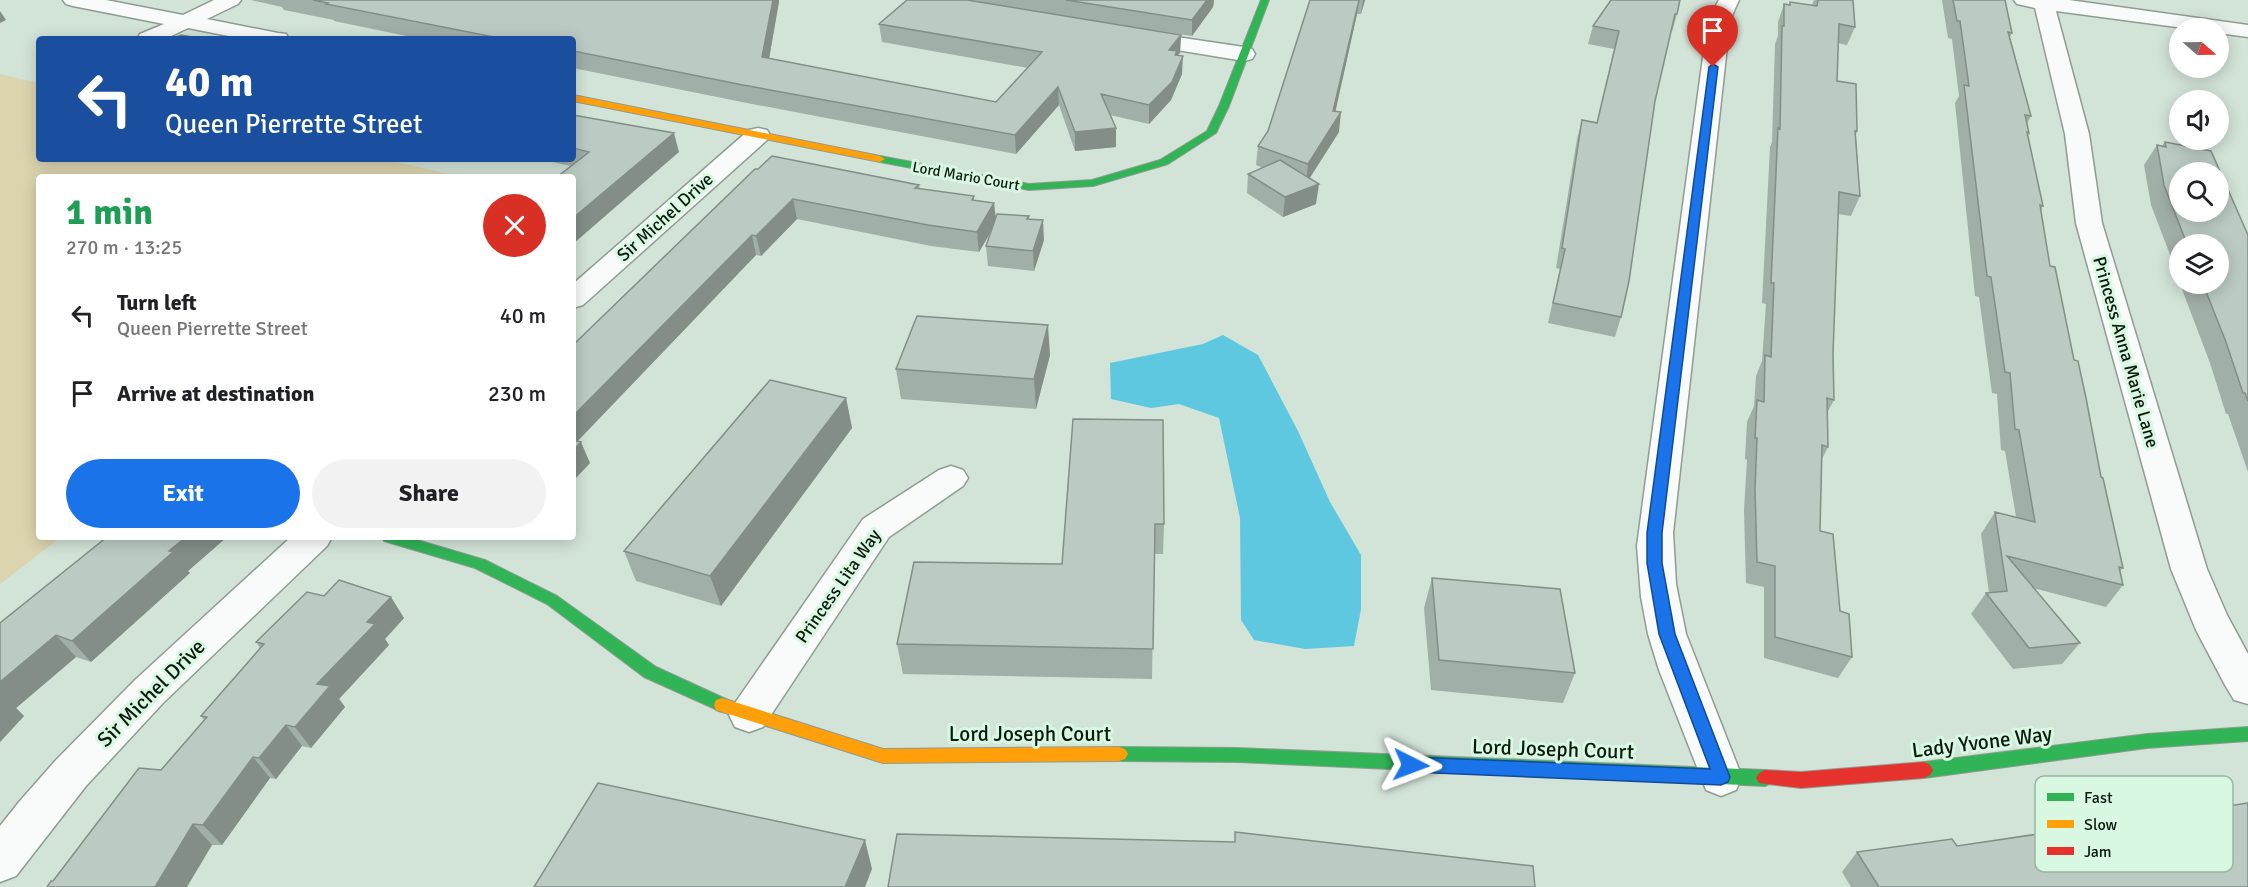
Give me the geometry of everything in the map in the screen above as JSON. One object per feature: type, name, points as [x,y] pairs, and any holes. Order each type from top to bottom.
[{"type":"street","points":[[73,0],[263,36]]},
{"type":"street","points":[[154,36],[231,0]]},
{"type":"street","name":"Lord Mario Court","points":[[576,99],[957,176],[1029,187],[1093,183],[1164,162],[1211,133],[1224,106],[1265,0]]},
{"type":"street","points":[[1721,777],[1667,634],[1656,574],[1655,533],[1719,20],[1722,10],[1730,0]]},
{"type":"street","points":[[2033,2],[2248,31]]},
{"type":"street","name":"Princess Anna Marie Lane","points":[[2033,2],[2077,134],[2089,223],[2189,569],[2222,645],[2248,688]]},
{"type":"street","points":[[1115,33],[1244,54]]},
{"type":"street","name":"Sir Michel Drive","points":[[576,296],[758,135]]},
{"type":"street","name":"Princess Lita Way","points":[[749,716],[876,528],[951,478]]},
{"type":"street","name":"Sir Michel Drive","points":[[0,861],[24,828],[138,701],[311,540]]},
{"type":"street","name":"Lord Joseph Court","points":[[399,540],[480,564],[541,595],[650,672],[708,700],[749,716],[883,756],[1039,753],[1237,755],[1721,777]]},
{"type":"street","name":"Lady Yvone Way","points":[[1721,777],[1801,780],[1909,772],[2147,741],[2248,734]]},
{"type":"shaded area","points":[[0,74],[36,82],[36,162],[396,162],[450,174],[36,174],[36,540],[57,540],[0,584]]},
{"type":"water","points":[[1223,335],[1258,355],[1298,431],[1330,502],[1361,555],[1361,609],[1354,646],[1305,649],[1254,640],[1241,620],[1240,518],[1219,418],[1179,404],[1151,408],[1111,399],[1110,363],[1203,344]]},
{"type":"building","points":[[313,0],[773,0],[762,57],[996,102],[1042,52],[879,24],[907,0],[967,0],[1181,35],[1169,50],[1177,51],[1175,55],[1183,56],[1172,82],[1149,105],[1101,94],[1116,128],[1075,132],[1058,87],[1015,135],[576,52],[576,36],[489,36],[326,4],[328,3]]},
{"type":"building","points":[[1066,0],[1207,0],[1192,20]]},
{"type":"building","points":[[1310,0],[1359,0],[1333,111],[1341,112],[1308,164],[1258,146],[1268,131]]},
{"type":"building","points":[[1611,0],[1680,0],[1655,101],[1629,281],[1621,317],[1553,303],[1565,249],[1562,248],[1582,120],[1597,123],[1619,31],[1593,26]]},
{"type":"building","points":[[1818,0],[1853,0],[1855,27],[1839,24],[1837,81],[1856,84],[1857,131],[1855,131],[1860,196],[1839,192],[1833,354],[1834,400],[1827,398],[1828,447],[1822,445],[1820,531],[1833,534],[1840,611],[1849,614],[1852,657],[1775,637],[1775,566],[1757,562],[1755,489],[1757,438],[1755,438],[1757,400],[1764,402],[1765,355],[1771,357],[1774,283],[1771,283],[1778,128],[1780,129],[1784,4],[1790,5],[1790,2],[1817,6]]},
{"type":"building","points":[[1953,0],[2005,0],[2012,33],[2008,32],[2031,116],[2025,115],[2043,206],[2040,205],[2050,266],[2055,267],[2074,360],[2078,361],[2101,477],[2123,568],[2119,567],[2123,585],[2007,556],[2080,643],[2029,648],[1986,593],[2007,591],[1995,512],[2035,522],[2019,430],[2015,429],[2010,373],[2005,372],[1991,277],[1987,276],[1964,85],[1969,86],[1960,21],[1957,21]]},
{"type":"building","points":[[576,116],[674,133],[576,215],[576,174],[561,174],[589,152],[576,149]]},
{"type":"building","points":[[2165,142],[2169,143],[2169,150],[2211,151],[2216,162],[2169,162],[2169,198],[2164,185],[2157,145],[2166,147]]},
{"type":"building","points":[[772,156],[919,185],[915,188],[974,196],[972,200],[994,203],[977,232],[793,199],[756,236],[752,235],[576,413],[576,342],[755,169],[758,169]]},
{"type":"building","points":[[1280,160],[1319,184],[1285,197],[1248,174]]},
{"type":"building","points":[[2229,192],[2248,235],[2248,401],[2243,393],[2207,294],[2229,294],[2229,234],[2183,234],[2178,222],[2229,222]]},
{"type":"building","points":[[997,214],[1029,216],[1027,219],[1043,220],[1033,251],[986,246]]},
{"type":"building","points":[[917,316],[1048,325],[1034,379],[896,369]]},
{"type":"building","points":[[770,380],[846,398],[710,576],[624,551]]},
{"type":"building","points":[[1073,419],[1163,420],[1164,524],[1155,524],[1153,649],[897,644],[914,562],[1062,564]]},
{"type":"building","points":[[103,540],[182,540],[169,551],[173,552],[72,641],[56,635],[0,682],[0,623]]},
{"type":"building","points":[[1432,578],[1560,589],[1575,673],[1439,660]]},
{"type":"building","points":[[339,580],[391,597],[367,622],[375,624],[317,684],[330,686],[295,727],[286,725],[259,758],[253,757],[203,825],[193,824],[155,887],[47,887],[139,768],[161,770],[207,717],[201,716],[264,644],[256,642],[307,592],[324,596]]},
{"type":"building","points":[[598,783],[865,840],[845,887],[534,887]]},
{"type":"building","points":[[2248,803],[2248,887],[1879,887],[1857,852],[1952,839],[1957,846],[2035,834],[2035,872],[2233,872],[2233,805]]},
{"type":"building","points":[[1235,832],[1533,866],[1535,887],[888,887],[897,834],[1235,842]]},
{"type":"traffic: fast","points":[[880,159],[1029,187],[1093,183],[1164,162],[1211,133],[1224,106],[1265,0]]},
{"type":"traffic: fast","points":[[399,540],[480,564],[552,600],[650,672],[722,705]]},
{"type":"traffic: fast","points":[[1924,770],[2147,741],[2248,734]]},
{"type":"traffic: fast","points":[[1119,754],[1237,755],[1765,778]]},
{"type":"traffic: slow","points":[[576,99],[880,159]]},
{"type":"traffic: slow","points":[[722,705],[883,756],[1119,754]]},
{"type":"traffic: jam","points":[[1765,778],[1801,780],[1924,770]]},
{"type":"route","points":[[1411,765],[1721,777],[1667,634],[1655,563],[1655,533],[1713,67]]}]
